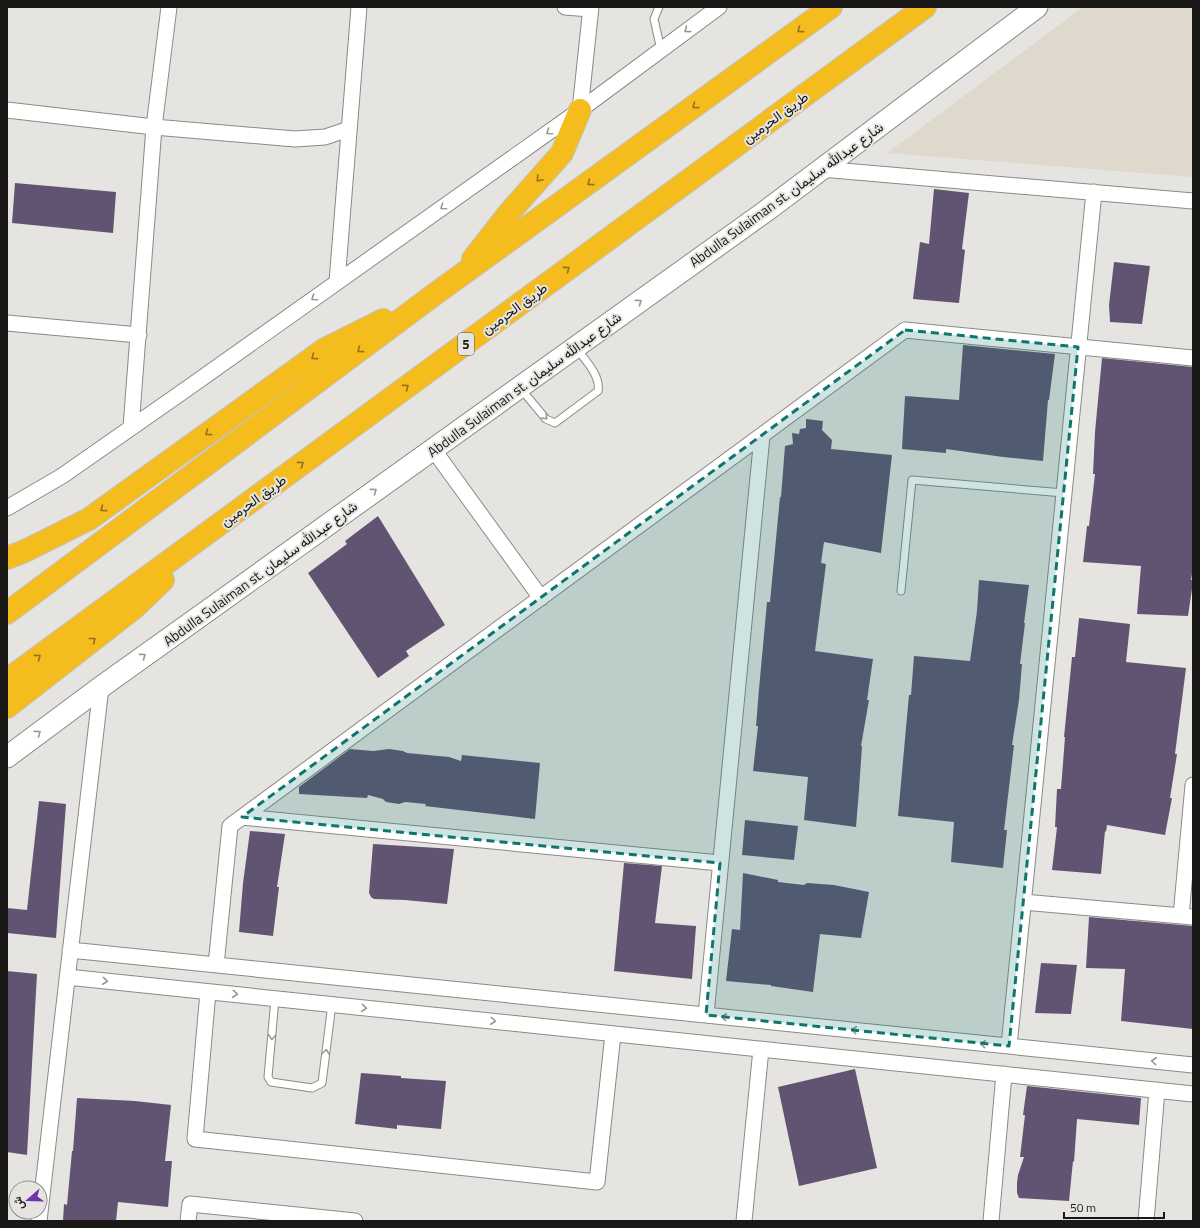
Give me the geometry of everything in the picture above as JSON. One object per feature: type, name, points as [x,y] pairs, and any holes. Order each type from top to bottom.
[{"type":"highway","points":[[7,613],[435,294],[831,7]]},
{"type":"highway","name":"طريق الحرمين","points":[[7,680],[925,7]]},
{"type":"highway","points":[[457,279],[509,212],[562,153],[580,110]]},
{"type":"highway","points":[[7,558],[89,519],[325,349],[435,294]]},
{"type":"highway","points":[[7,707],[134,608],[226,520]]},
{"type":"main road","name":"Abdulla Sulaiman st. شارع عبدالله سليمان","points":[[7,757],[101,687],[766,211],[1037,7]]},
{"type":"street","points":[[131,428],[154,128],[169,7]]},
{"type":"street","points":[[337,282],[359,7]]},
{"type":"street","points":[[565,7],[591,8],[580,110]]},
{"type":"street","points":[[7,508],[62,476],[131,428],[580,110],[719,7]]},
{"type":"street","points":[[7,110],[154,128],[295,139],[325,137],[349,128]]},
{"type":"street","points":[[821,169],[1193,200]]},
{"type":"street","points":[[1009,1046],[1094,192]]},
{"type":"street","points":[[7,323],[139,335]]},
{"type":"street","points":[[216,965],[230,826],[905,330],[1193,358]]},
{"type":"street","points":[[706,1015],[762,436]]},
{"type":"street","points":[[433,449],[541,598]]},
{"type":"street","points":[[39,1221],[101,687]]},
{"type":"street","points":[[1023,902],[1187,917],[1193,785]]},
{"type":"street","points":[[242,817],[720,863]]},
{"type":"street","points":[[70,950],[1193,1065]]},
{"type":"street","points":[[67,977],[1193,1094]]},
{"type":"street","points":[[208,992],[195,1139],[597,1182],[613,1034]]},
{"type":"street","points":[[744,1221],[761,1049]]},
{"type":"street","points":[[990,1221],[1004,1074]]},
{"type":"street","points":[[1146,1221],[1156,1090]]},
{"type":"street","points":[[188,1221],[190,1204],[355,1221]]},
{"type":"lane","points":[[659,7],[654,19],[661,50]]},
{"type":"lane","points":[[520,387],[546,419],[555,423],[598,391],[598,379],[576,347]]},
{"type":"lane","points":[[901,591],[912,480],[1064,493]]},
{"type":"lane","points":[[275,999],[268,1077],[271,1082],[312,1088],[322,1083],[332,1004]]},
{"type":"highlighted area","points":[[905,330],[1078,347],[1009,1046],[706,1015],[720,863],[242,817]]},
{"type":"shaded area","points":[[1083,7],[1193,7],[1193,177],[887,153]]},
{"type":"building","points":[[15,183],[116,192],[113,233],[12,223]]},
{"type":"building","points":[[934,189],[969,193],[962,249],[965,250],[959,303],[913,299],[920,242],[929,244]]},
{"type":"building","points":[[1114,262],[1150,266],[1142,324],[1110,322],[1109,305]]},
{"type":"building","points":[[963,345],[1055,354],[1048,400],[1043,461],[946,449],[946,453],[902,449],[905,396],[959,400]]},
{"type":"building","points":[[1102,358],[1193,367],[1193,568],[1191,580],[1193,580],[1193,582],[1188,616],[1137,614],[1141,566],[1083,562],[1095,474],[1093,474],[1095,432]]},
{"type":"building","points":[[806,419],[823,421],[822,430],[832,440],[831,449],[892,455],[881,553],[824,542],[821,563],[826,564],[815,651],[873,659],[867,700],[869,700],[861,746],[856,827],[804,820],[808,777],[753,771],[758,726],[756,726],[767,602],[770,602],[785,446],[793,444],[792,433],[799,434],[800,429],[806,428]]},
{"type":"building","points":[[378,516],[445,625],[406,651],[409,656],[378,678],[308,573],[347,544],[345,541]]},
{"type":"building","points":[[979,580],[1029,585],[1020,664],[1022,664],[1019,700],[1012,745],[1014,745],[1004,830],[1007,830],[1003,868],[951,862],[954,822],[898,816],[914,656],[970,661],[977,611]]},
{"type":"building","points":[[1079,618],[1130,624],[1126,662],[1186,668],[1175,754],[1177,754],[1170,798],[1172,798],[1165,835],[1107,825],[1106,832],[1105,831],[1101,874],[1052,870],[1057,827],[1055,827],[1057,789],[1061,789],[1064,737],[1072,657],[1075,657]]},
{"type":"building","points":[[350,749],[373,751],[389,749],[407,753],[449,757],[461,761],[462,755],[540,763],[535,819],[425,806],[426,804],[405,802],[399,804],[386,802],[383,799],[368,795],[367,798],[299,794],[299,787]]},
{"type":"building","points":[[39,801],[66,804],[56,938],[7,933],[7,908],[27,910]]},
{"type":"building","points":[[745,820],[798,826],[794,860],[742,855]]},
{"type":"building","points":[[250,831],[285,834],[277,887],[279,887],[273,936],[239,932],[243,883]]},
{"type":"building","points":[[373,844],[454,849],[447,904],[374,899],[371,897],[369,893]]},
{"type":"building","points":[[624,863],[662,866],[655,923],[696,926],[692,979],[614,971]]},
{"type":"building","points":[[743,873],[778,880],[778,882],[804,885],[807,883],[834,885],[869,892],[861,938],[820,934],[813,992],[771,985],[726,981],[732,929],[740,930]]},
{"type":"building","points":[[1089,917],[1193,926],[1193,1029],[1121,1021],[1125,969],[1086,968]]},
{"type":"building","points":[[1041,963],[1077,965],[1071,1014],[1035,1013]]},
{"type":"building","points":[[7,971],[37,974],[27,1155],[7,1152]]},
{"type":"building","points":[[855,1069],[877,1168],[799,1186],[778,1087]]},
{"type":"building","points":[[361,1073],[401,1076],[401,1078],[446,1081],[441,1129],[397,1125],[397,1129],[355,1124]]},
{"type":"building","points":[[1027,1086],[1141,1098],[1139,1125],[1077,1119],[1069,1201],[1019,1198],[1017,1193],[1018,1175],[1024,1157],[1020,1157]]},
{"type":"building","points":[[77,1098],[135,1101],[171,1105],[165,1161],[172,1161],[168,1207],[118,1202],[116,1221],[63,1221],[64,1204],[67,1205]]}]
